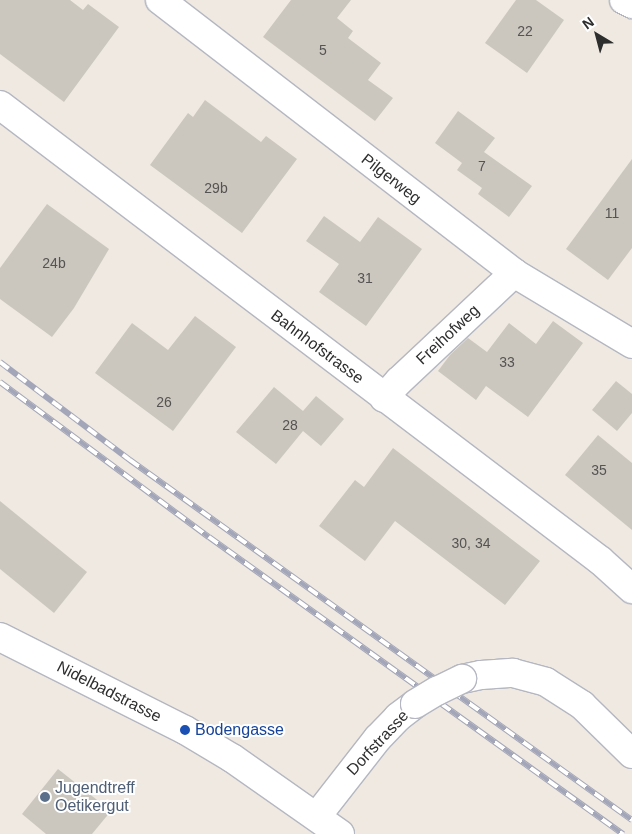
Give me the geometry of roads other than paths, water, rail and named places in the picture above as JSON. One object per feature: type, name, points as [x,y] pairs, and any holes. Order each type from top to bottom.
[{"type":"street","name":"Pilgerweg","points":[[160,0],[514,273],[632,344]]},
{"type":"street","points":[[624,0],[632,4]]},
{"type":"street","name":"Bahnhofstrasse","points":[[0,105],[601,561],[632,589]]},
{"type":"street","name":"Freihofweg","points":[[384,398],[399,381],[514,273]]},
{"type":"street","name":"Nidelbadstrasse","points":[[0,637],[184,730],[232,758],[340,834]]},
{"type":"street","name":"Dorfstrasse","points":[[317,816],[359,759],[398,717],[437,691],[462,679],[481,674],[514,673],[546,682],[582,705],[632,754]]},
{"type":"railway","points":[[0,362],[130,460],[632,820]]},
{"type":"railway","points":[[0,382],[209,537],[623,834]]},
{"type":"place","name":"Bodengasse","points":[[185,730]]},
{"type":"place","name":"Jugendtreff Oetikergut","points":[[45,797]]}]
